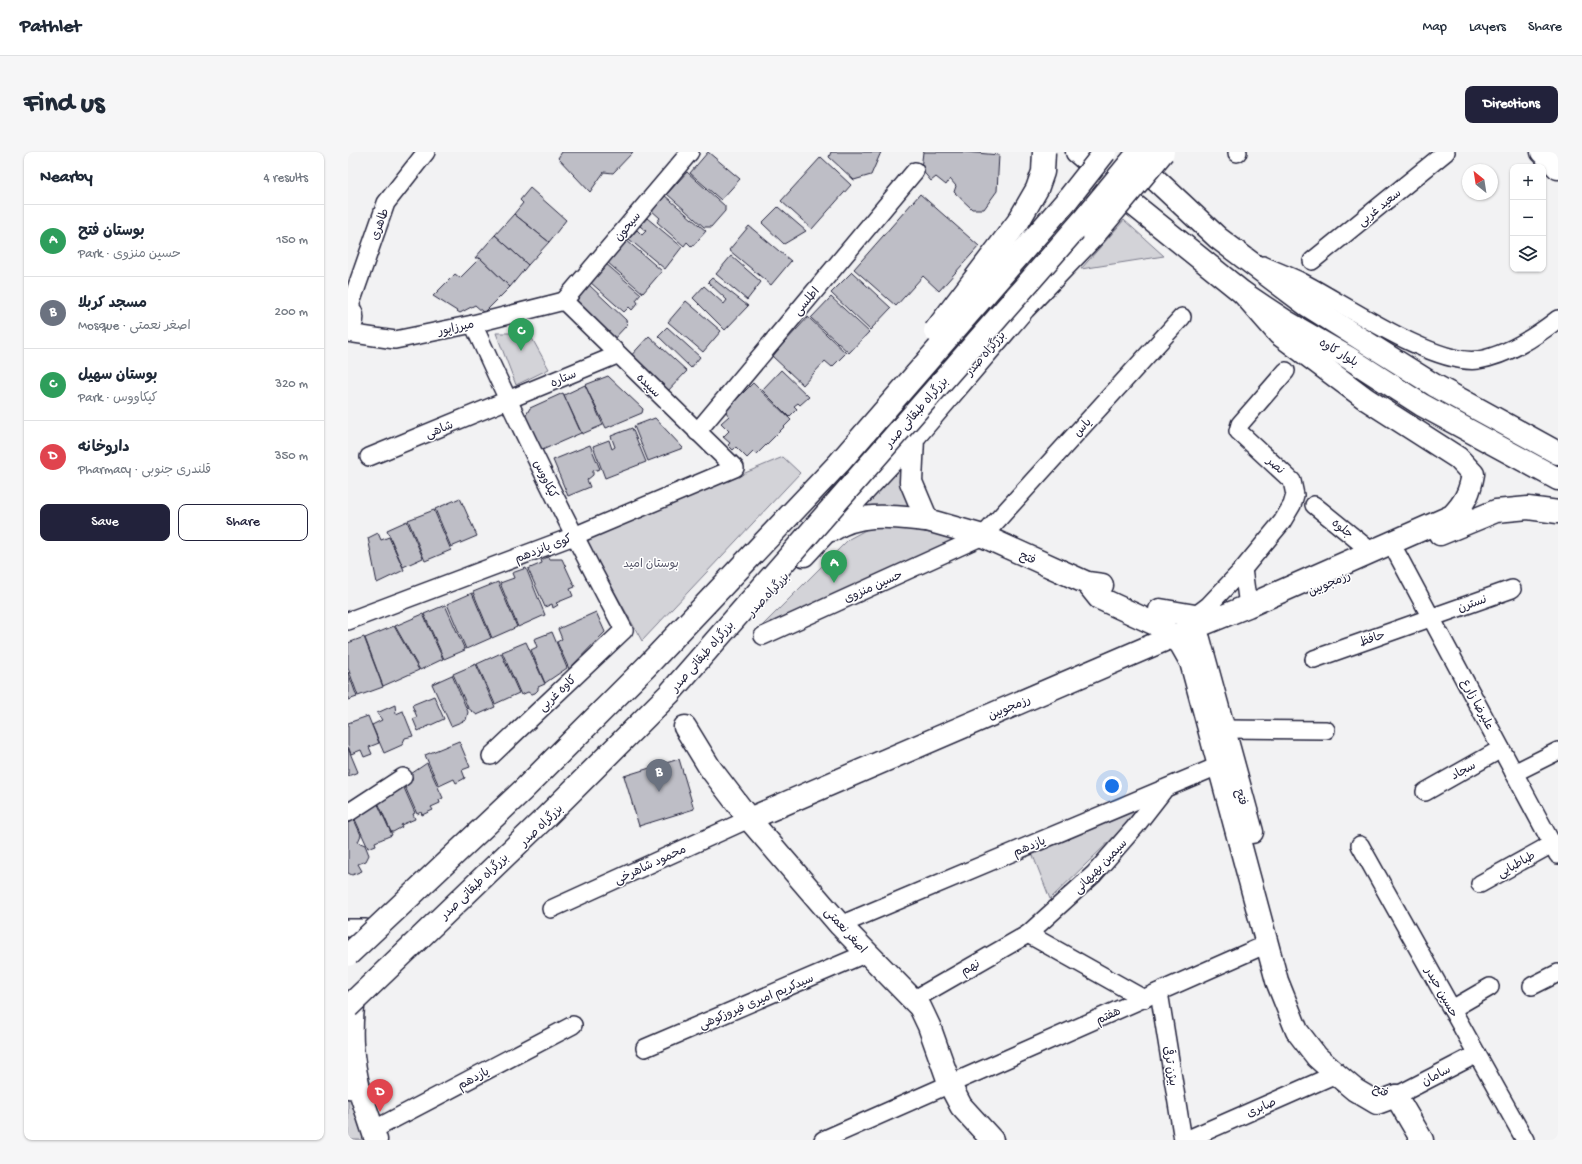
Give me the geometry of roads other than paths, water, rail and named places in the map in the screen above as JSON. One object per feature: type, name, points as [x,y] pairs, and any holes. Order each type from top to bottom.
[{"type":"main road","points":[[997,278],[1037,196],[1042,179],[1039,160],[1034,152]]},
{"type":"main road","points":[[839,463],[1018,222],[1037,188],[1043,172],[1044,152]]},
{"type":"main road","name":"بزرگراه طبقاتی صدر","points":[[348,955],[524,790],[624,690],[839,463],[1068,199],[1105,152]]},
{"type":"main road","name":"بزرگراه طبقاتی صدر","points":[[350,1008],[548,816],[669,694],[1063,243],[1139,152]]},
{"type":"main road","name":"بزرگراه صدر","points":[[350,1008],[550,818],[672,696],[913,438],[1024,308],[1094,235],[1163,152]]},
{"type":"main road","points":[[1542,152],[1558,168]]},
{"type":"main road","points":[[348,946],[357,928],[521,787],[643,664],[836,461],[997,278],[1064,194],[1086,154]]},
{"type":"main road","name":"بلوار کاوه","points":[[1156,180],[1218,238],[1306,305],[1434,385],[1558,453]]},
{"type":"main road","name":"بلوار کاوه","points":[[1134,205],[1243,293],[1285,321],[1349,358],[1422,405],[1558,480]]},
{"type":"main road","name":"رزمجوبین","points":[[750,818],[1387,549],[1452,516],[1463,506],[1471,490],[1473,474],[1458,458],[1366,399],[1279,334],[1243,293]]},
{"type":"main road","points":[[913,438],[911,482],[927,520]]},
{"type":"main road","name":"رزمجوبین","points":[[1189,633],[1248,606],[1387,549],[1458,526],[1496,511],[1528,508],[1558,512]]},
{"type":"main road","name":"فتح","points":[[819,538],[841,524],[863,517],[887,516],[927,520],[983,536],[1087,583],[1104,585],[1160,610],[1189,633],[1224,729],[1225,763]]},
{"type":"main road","points":[[1087,583],[1099,598],[1155,624],[1189,633]]},
{"type":"main road","name":"فتح","points":[[1189,633],[1191,662],[1225,763],[1273,942],[1310,1023],[1342,1072],[1396,1096]]},
{"type":"main road","name":"اصغر نعمتی","points":[[685,727],[710,768],[750,818],[840,925],[913,1000],[924,1015],[950,1085],[965,1111],[992,1140]]},
{"type":"main road","points":[[350,1008],[352,1086],[375,1135]]},
{"type":"main road","points":[[1396,1096],[1422,1140]]},
{"type":"street","name":"طاهری","points":[[349,305],[386,203],[426,152]]},
{"type":"street","name":"سیحون","points":[[564,301],[690,152]]},
{"type":"street","name":"سعید غربی","points":[[1312,261],[1446,152]]},
{"type":"street","name":"اطلسی","points":[[697,432],[915,171]]},
{"type":"street","points":[[1240,255],[1301,282],[1417,346],[1447,357],[1477,360],[1510,350],[1542,331],[1558,318]]},
{"type":"street","name":"میرزاپور","points":[[348,332],[395,340],[473,324],[564,301]]},
{"type":"street","name":"سپیده","points":[[564,301],[735,468]]},
{"type":"street","points":[[348,332],[353,326],[355,320],[353,310],[349,305]]},
{"type":"street","name":"یاس","points":[[983,536],[1182,317]]},
{"type":"street","name":"کیکاووس","points":[[473,324],[508,401],[574,536],[624,630]]},
{"type":"street","name":"ستاره","points":[[508,401],[617,354]]},
{"type":"street","name":"نصر","points":[[1189,633],[1208,606],[1243,569],[1282,522],[1292,505],[1295,494],[1292,481],[1238,431],[1240,424],[1286,371]]},
{"type":"street","name":"شاهی","points":[[369,457],[508,401]]},
{"type":"street","name":"کوی پانزدهم","points":[[348,622],[574,536],[735,468]]},
{"type":"street","name":"جلوه","points":[[1314,505],[1387,549]]},
{"type":"street","name":"حسین منزوی","points":[[763,636],[983,536]]},
{"type":"street","name":"علیرضا زارع","points":[[1387,549],[1431,618],[1555,850]]},
{"type":"street","points":[[1243,569],[1248,606]]},
{"type":"street","name":"نسترن","points":[[1431,618],[1512,589]]},
{"type":"street","name":"حافظ","points":[[1314,659],[1431,618]]},
{"type":"street","name":"کاوه غربی","points":[[491,756],[624,630]]},
{"type":"street","points":[[1224,729],[1326,730]]},
{"type":"street","name":"سجاد","points":[[1425,792],[1501,749]]},
{"type":"street","points":[[1514,773],[1558,752]]},
{"type":"street","name":"یازدهم","points":[[840,925],[1225,763]]},
{"type":"street","points":[[348,813],[403,777]]},
{"type":"street","name":"سیمین بهبهانی","points":[[1028,934],[1094,874],[1135,827],[1163,790]]},
{"type":"street","name":"محمود شاهرخی","points":[[551,909],[750,818]]},
{"type":"street","name":"حسین حیدر","points":[[1360,845],[1525,1140]]},
{"type":"street","name":"طباطبایی","points":[[1480,884],[1555,850]]},
{"type":"street","points":[[1028,934],[1152,995]]},
{"type":"street","name":"نهم","points":[[913,1000],[1028,934]]},
{"type":"street","name":"هفتم","points":[[823,1140],[1273,942]]},
{"type":"street","name":"سیدکریم امیری فیروزکوهی","points":[[645,1048],[867,953]]},
{"type":"street","points":[[1532,986],[1558,973]]},
{"type":"street","points":[[1452,1009],[1490,987]]},
{"type":"street","name":"بیژن ترقی","points":[[1152,995],[1183,1140]]},
{"type":"street","name":"یازدهم","points":[[375,1135],[573,1025]]},
{"type":"street","name":"سامان","points":[[1396,1096],[1477,1054]]},
{"type":"street","name":"صابری","points":[[1186,1140],[1342,1072]]},
{"type":"place","name":"بوستان سهیل","points":[[521,351]]},
{"type":"place","name":"بوستان فتح","points":[[834,583]]},
{"type":"place","name":"مسجد کربلا","points":[[659,792]]},
{"type":"place","name":"داروخانه","points":[[380,1112]]},
{"type":"park label","name":"بوستان امید","points":[[651,563]]}]
